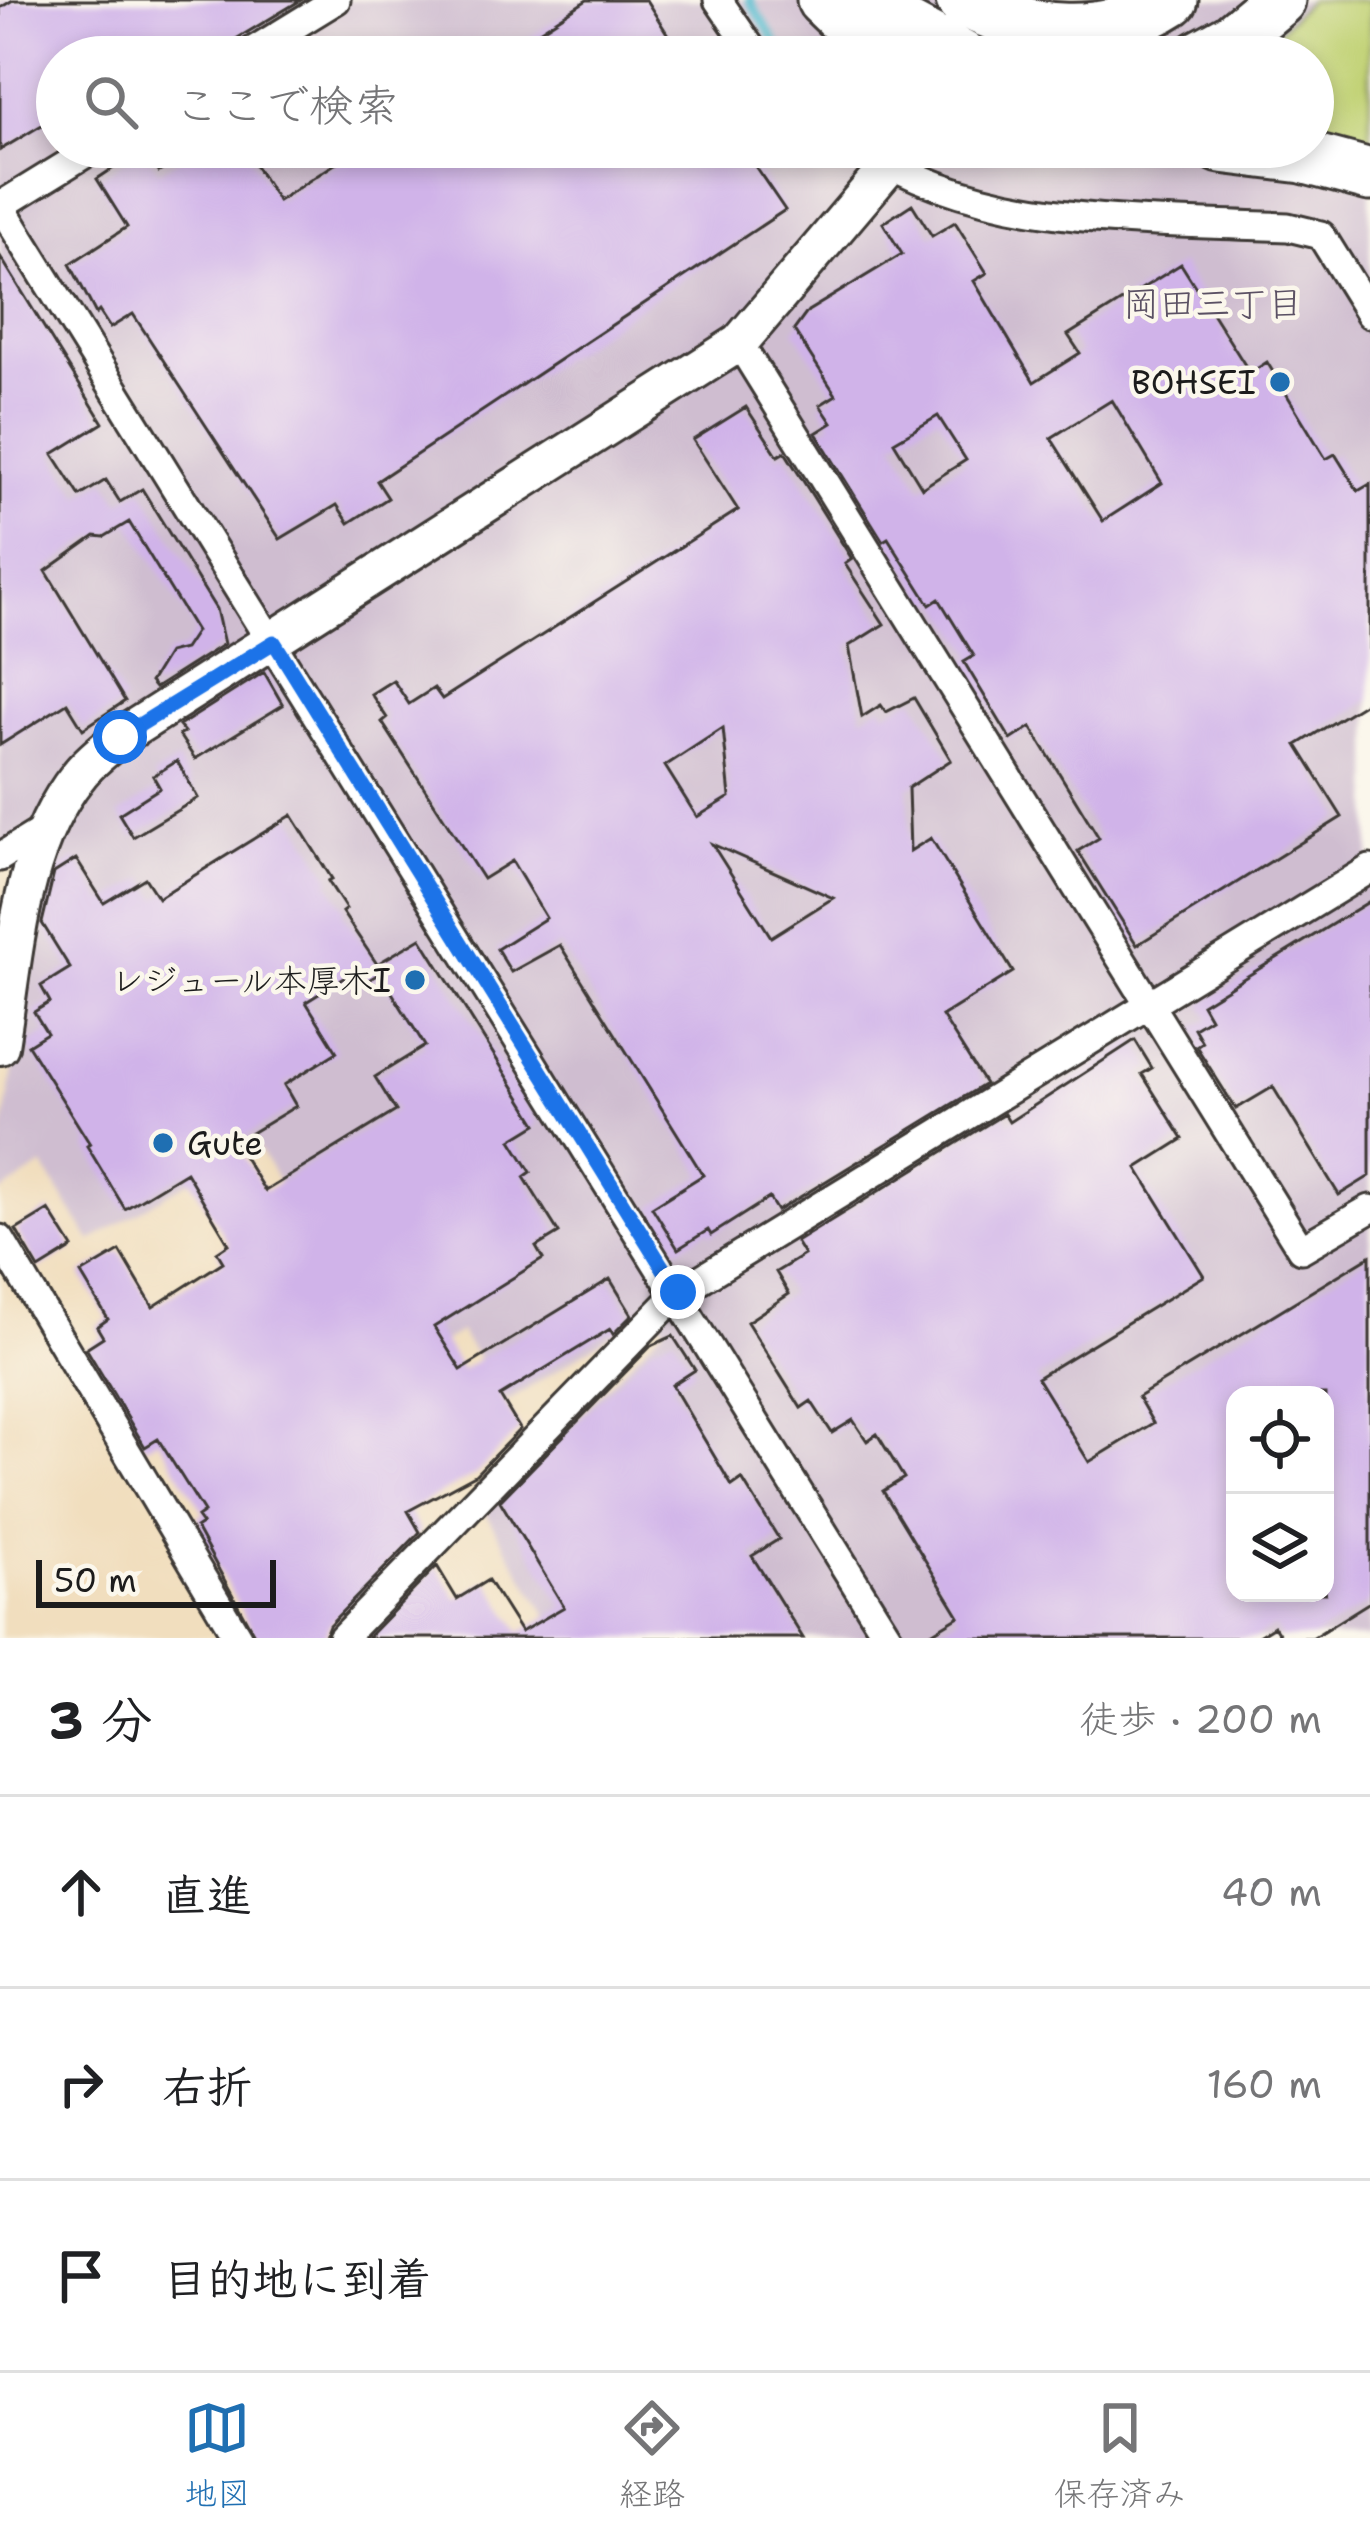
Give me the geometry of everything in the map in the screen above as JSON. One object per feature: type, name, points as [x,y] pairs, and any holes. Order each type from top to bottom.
[{"type":"highway","points":[[823,0],[860,36]]},
{"type":"highway","points":[[876,0],[923,36]]},
{"type":"highway","points":[[962,0],[1017,23],[1079,31],[1135,19],[1172,0]]},
{"type":"highway","points":[[1236,36],[1279,0]]},
{"type":"highway","points":[[1334,165],[1370,175]]},
{"type":"street","points":[[277,36],[336,0]]},
{"type":"street","points":[[718,0],[743,36]]},
{"type":"street","points":[[61,168],[0,205],[889,1638]]},
{"type":"street","points":[[0,1046],[30,873],[47,828],[78,776],[120,737],[740,343],[865,168]]},
{"type":"street","points":[[897,168],[921,181],[1045,215],[1288,226],[1321,235],[1370,314]]},
{"type":"street","points":[[740,343],[1301,1250],[1370,1209]]},
{"type":"street","points":[[0,857],[47,828]]},
{"type":"street","points":[[342,1638],[678,1292],[1370,869]]},
{"type":"street","points":[[0,1239],[238,1638]]},
{"type":"shaded area","points":[[0,0],[1370,0],[1370,1638],[561,1638],[485,1512],[665,1326],[649,1310],[507,1402],[460,1332],[394,1371],[254,1141],[91,1241],[43,1166],[0,1193],[0,1150],[48,850],[0,846]]},
{"type":"green space","points":[[1309,0],[1370,0],[1370,160],[1334,151],[1334,36],[1273,36]]},
{"type":"building","points":[[13,0],[301,0],[241,36],[36,36],[36,129],[0,150],[0,8]]},
{"type":"building","points":[[587,0],[646,0],[669,36],[531,36]]},
{"type":"building","points":[[114,168],[156,168],[159,172],[166,168],[257,168],[278,201],[329,168],[756,168],[785,210],[377,481],[388,498],[349,523],[337,505],[280,539],[133,314],[110,328],[99,311],[96,314],[70,264],[127,227],[97,179]]},
{"type":"building","points":[[912,204],[932,236],[955,222],[987,273],[974,281],[1034,382],[1080,353],[1068,335],[1181,264],[1250,373],[1267,362],[1326,459],[1335,454],[1358,491],[1370,484],[1370,700],[1297,745],[1342,817],[1137,945],[1078,851],[1099,838],[1031,727],[1011,740],[964,662],[974,656],[939,599],[930,605],[888,538],[883,541],[816,433],[832,423],[820,405],[836,395],[794,330],[808,311],[902,254],[883,223]],"holes":[[[1112,400],[1162,483],[1103,521],[1051,438]],[[938,416],[966,460],[922,488],[894,442]]]},
{"type":"building","points":[[0,256],[103,423],[53,454],[80,496],[106,480],[120,502],[142,489],[216,609],[224,644],[155,688],[150,682],[168,653],[184,649],[196,631],[129,522],[104,537],[95,536],[46,571],[125,701],[83,729],[67,703],[0,745]]},
{"type":"building","points":[[746,407],[778,456],[785,452],[852,559],[845,564],[884,624],[849,646],[862,717],[881,705],[886,712],[914,698],[951,760],[908,788],[910,851],[931,838],[1013,972],[942,1016],[985,1084],[777,1211],[769,1198],[711,1235],[708,1230],[678,1249],[652,1207],[703,1175],[560,945],[511,972],[497,949],[546,918],[512,861],[483,879],[382,722],[387,718],[371,694],[393,680],[409,704],[434,688],[442,699],[738,510],[693,440]],"holes":[[[723,728],[730,797],[697,817],[665,766]],[[712,844],[833,898],[771,937]]]},
{"type":"building","points":[[264,672],[283,705],[195,759],[179,735],[184,732],[179,726]]},
{"type":"building","points":[[177,761],[198,798],[133,837],[119,814],[160,788],[153,776]]},
{"type":"building","points":[[292,815],[332,879],[328,881],[346,909],[342,912],[377,964],[421,938],[537,1124],[511,1140],[531,1172],[524,1177],[559,1233],[536,1247],[543,1259],[434,1327],[461,1370],[610,1279],[632,1315],[613,1334],[610,1329],[500,1396],[520,1429],[475,1475],[408,1511],[420,1532],[329,1625],[324,1638],[256,1638],[196,1528],[202,1524],[197,1517],[204,1512],[158,1439],[145,1447],[86,1348],[103,1337],[97,1327],[108,1319],[81,1274],[120,1251],[153,1307],[223,1262],[217,1252],[229,1244],[186,1172],[125,1209],[28,1045],[47,1033],[34,1012],[50,1002],[41,986],[70,968],[42,923],[54,873],[76,859],[104,903],[145,878],[158,898]],"holes":[[[380,973],[425,1046],[375,1077],[396,1111],[265,1191],[235,1143],[296,1106],[284,1085],[337,1052],[306,1002],[351,974],[359,986]]]},
{"type":"building","points":[[1370,901],[1370,1176],[1339,1195],[1273,1087],[1236,1109],[1196,1046],[1202,1042],[1194,1028],[1210,1018],[1202,1004]]},
{"type":"building","points":[[1135,1040],[1152,1068],[1142,1074],[1183,1139],[1137,1168],[1204,1276],[1037,1378],[1089,1462],[1153,1423],[1138,1397],[1370,1256],[1370,1602],[1312,1638],[1282,1638],[1274,1626],[1255,1638],[923,1638],[959,1616],[883,1491],[904,1478],[877,1434],[867,1441],[853,1420],[832,1433],[811,1401],[801,1408],[747,1322],[789,1294],[776,1272],[804,1255],[796,1242],[1004,1114],[1009,1122]]},
{"type":"building","points":[[49,1210],[73,1248],[39,1269],[16,1230]]},
{"type":"building","points":[[673,1336],[695,1370],[672,1385],[732,1486],[742,1479],[779,1539],[752,1556],[803,1638],[367,1638],[437,1566],[457,1599],[488,1580],[521,1632],[564,1607],[500,1501],[651,1346]]},
{"type":"waterway","points":[[749,0],[772,36]]},
{"type":"place","name":"BOHSEI","points":[[1280,382]]},
{"type":"place","name":"レジュール本厚木I","points":[[415,980]]},
{"type":"place","name":"Gute","points":[[163,1143]]},
{"type":"district","name":"岡田三丁目","points":[[1213,303]]},
{"type":"route","points":[[120,737],[274,642],[678,1292]]}]
